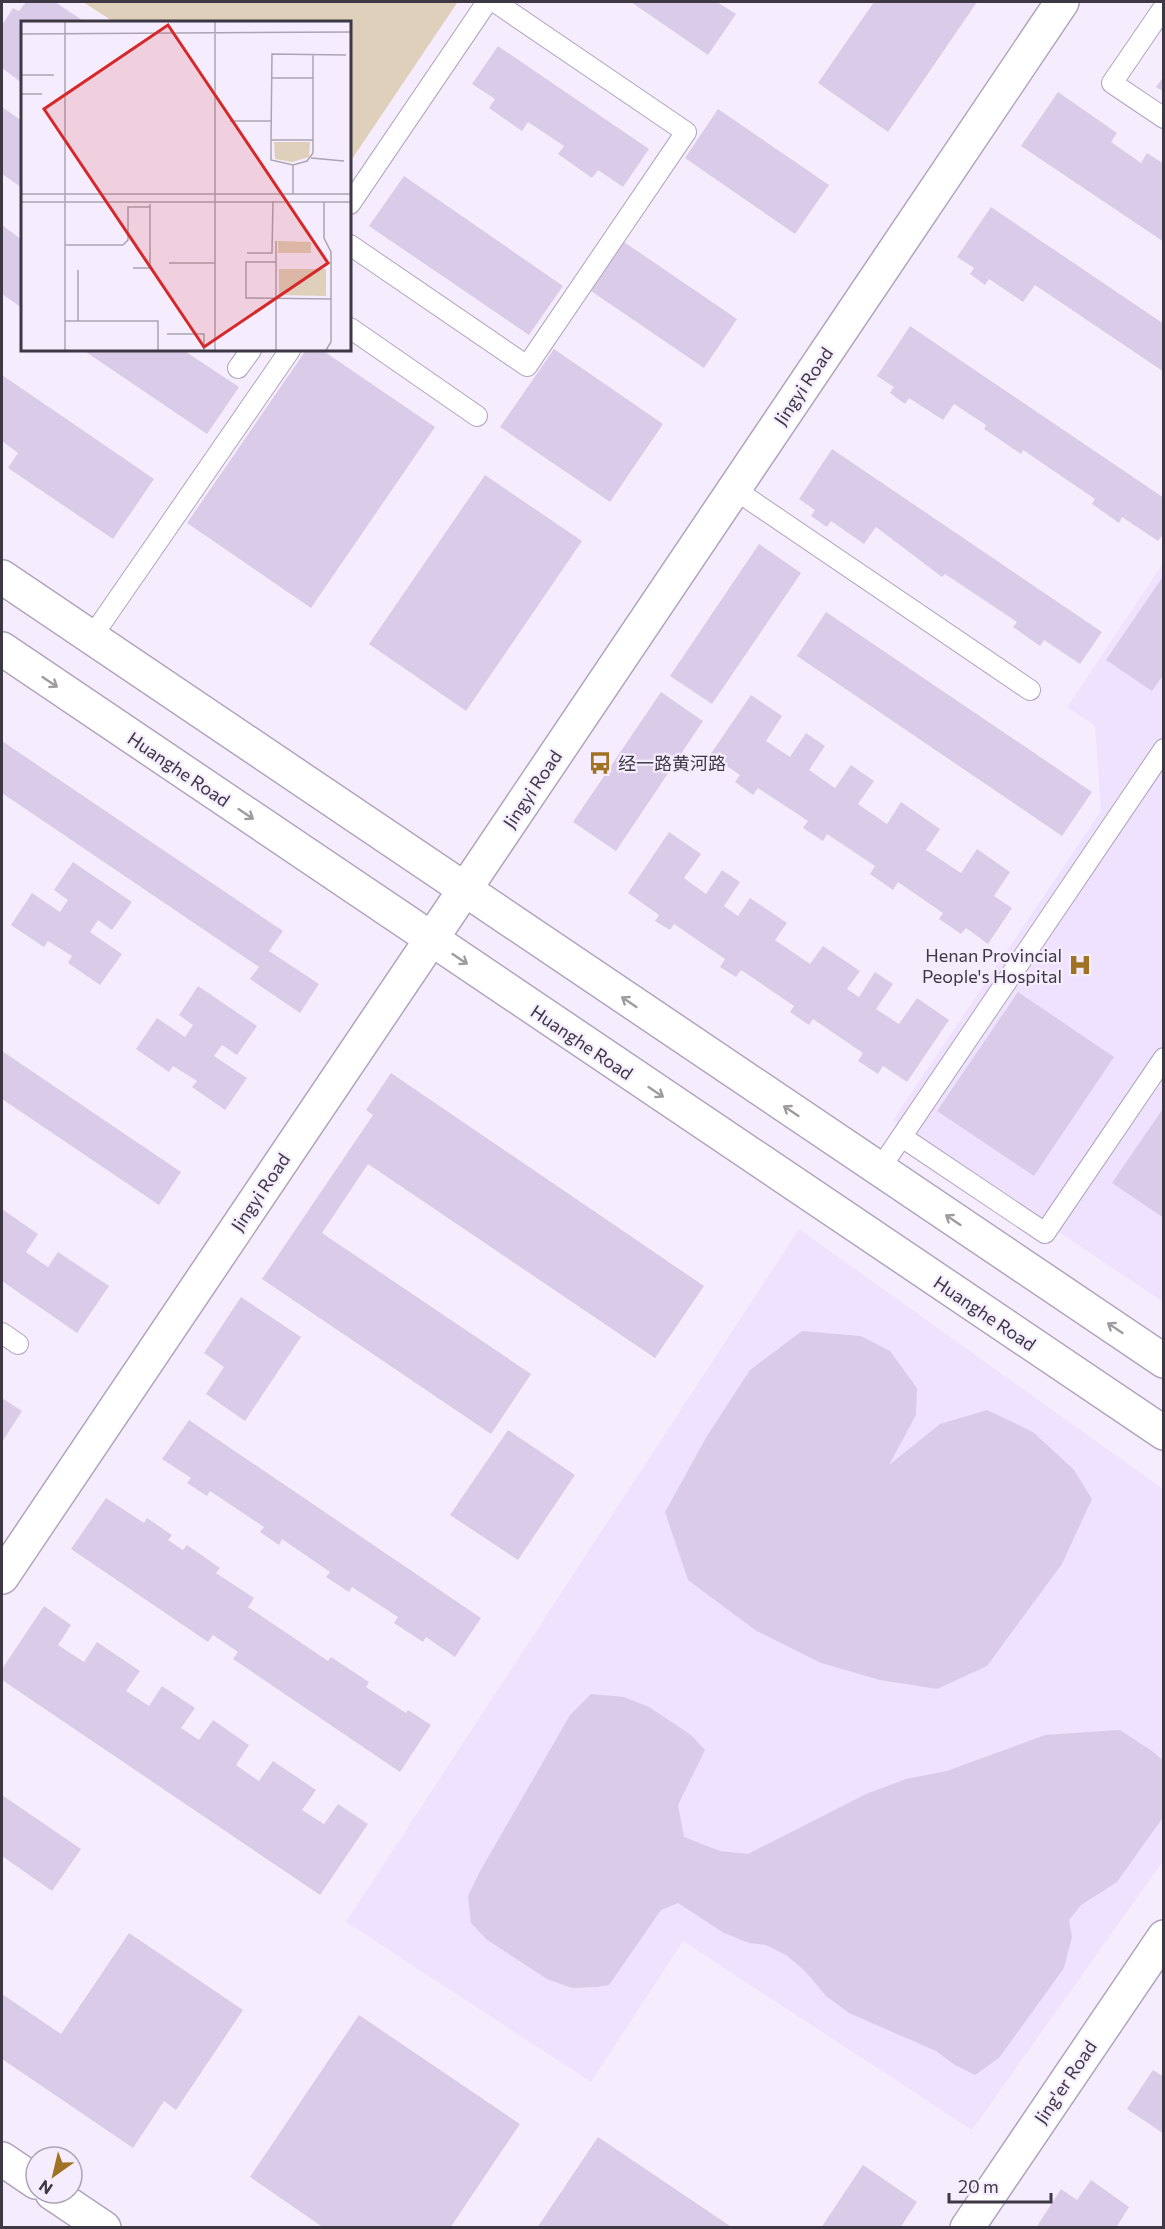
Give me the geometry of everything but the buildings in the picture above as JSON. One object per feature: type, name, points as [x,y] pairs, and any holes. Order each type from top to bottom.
[{"type":"main road","name":"Jingyi Road","points":[[2,1577],[1062,2]]},
{"type":"main road","points":[[2,577],[1164,1361]]},
{"type":"main road","name":"Huanghe Road","points":[[2,649],[1164,1433]]},
{"type":"main road","name":"Jing'er Road","points":[[967,2228],[1164,1937]]},
{"type":"main road","points":[[2,2160],[24,2174]]},
{"type":"main road","points":[[70,2205],[104,2228]]},
{"type":"lane","points":[[351,203],[487,2]]},
{"type":"lane","points":[[351,246],[527,366],[686,132],[495,2]]},
{"type":"lane","points":[[1164,7],[1112,83],[1164,118]]},
{"type":"lane","points":[[351,329],[477,416]]},
{"type":"lane","points":[[238,368],[249,351]]},
{"type":"lane","points":[[92,638],[289,351]]},
{"type":"lane","points":[[734,489],[1030,690]]},
{"type":"lane","points":[[879,1170],[1164,749]]},
{"type":"lane","points":[[902,1137],[1045,1233],[1164,1058]]},
{"type":"shaded area","points":[[83,2],[457,3],[351,161],[351,21],[112,21]]},
{"type":"shaded area","name":"Henan Provincial People's Hospital","points":[[1163,563],[1163,1302],[893,1120],[1101,811],[1095,726],[1067,707]]},
{"type":"shaded area","points":[[799,1229],[1163,1489],[1163,1861],[972,2130],[683,1941],[591,2082],[346,1922]]},
{"type":"place","name":"经一路黄河路","points":[[600,763]]},
{"type":"place","name":"Henan Provincial People's Hospital","points":[[1080,965]]}]
